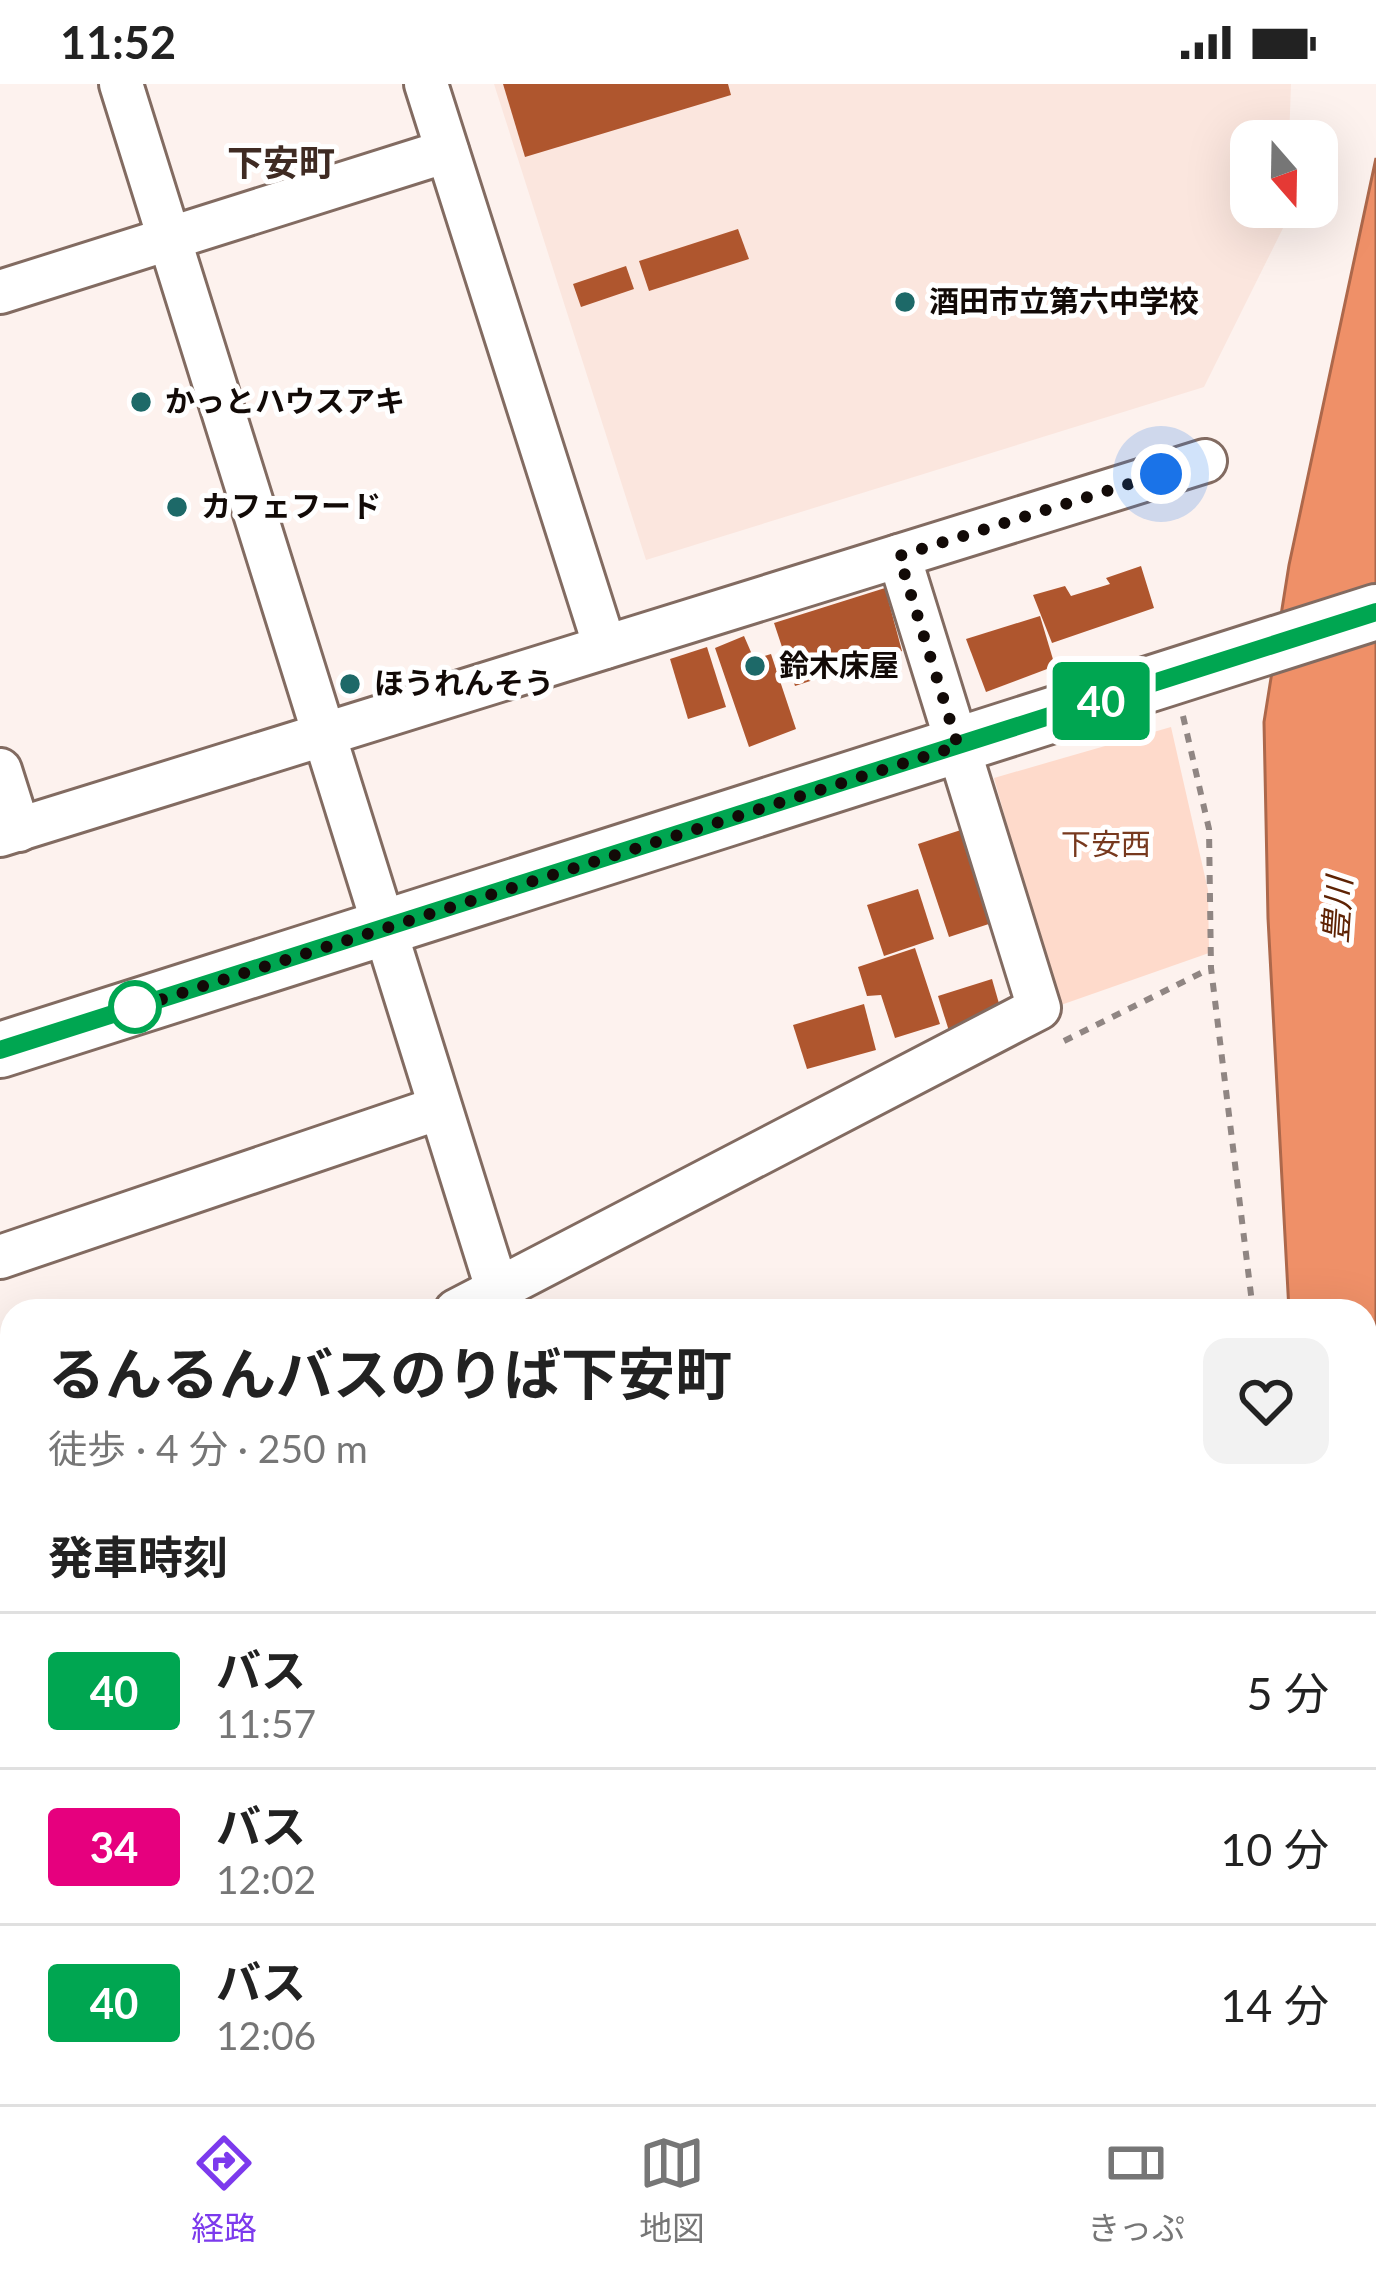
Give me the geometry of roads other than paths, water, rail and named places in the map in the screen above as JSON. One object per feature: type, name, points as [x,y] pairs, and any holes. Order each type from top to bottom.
[{"type":"main road","points":[[0,1050],[1376,612]]},
{"type":"street","points":[[121,84],[499,1299]]},
{"type":"street","points":[[426,84],[605,647]]},
{"type":"street","points":[[0,292],[447,151]]},
{"type":"street","points":[[0,770],[9,832],[1205,460]]},
{"type":"street","points":[[504,1299],[1040,1008],[899,556]]},
{"type":"street","points":[[0,1257],[439,1108]]},
{"type":"water","name":"豊川","points":[[1376,158],[1376,1299],[1288,1299],[1268,918],[1264,722],[1289,565]]},
{"type":"place","name":"酒田市立第六中学校","points":[[905,302]]},
{"type":"place","name":"かっとハウスアキ","points":[[141,402]]},
{"type":"place","name":"カフェフード","points":[[177,507]]},
{"type":"place","name":"鈴木床屋","points":[[755,666]]},
{"type":"place","name":"ほうれんそう","points":[[350,684]]},
{"type":"district","name":"下安町","points":[[281,163]]},
{"type":"park label","name":"下安西","points":[[1106,845]]}]
